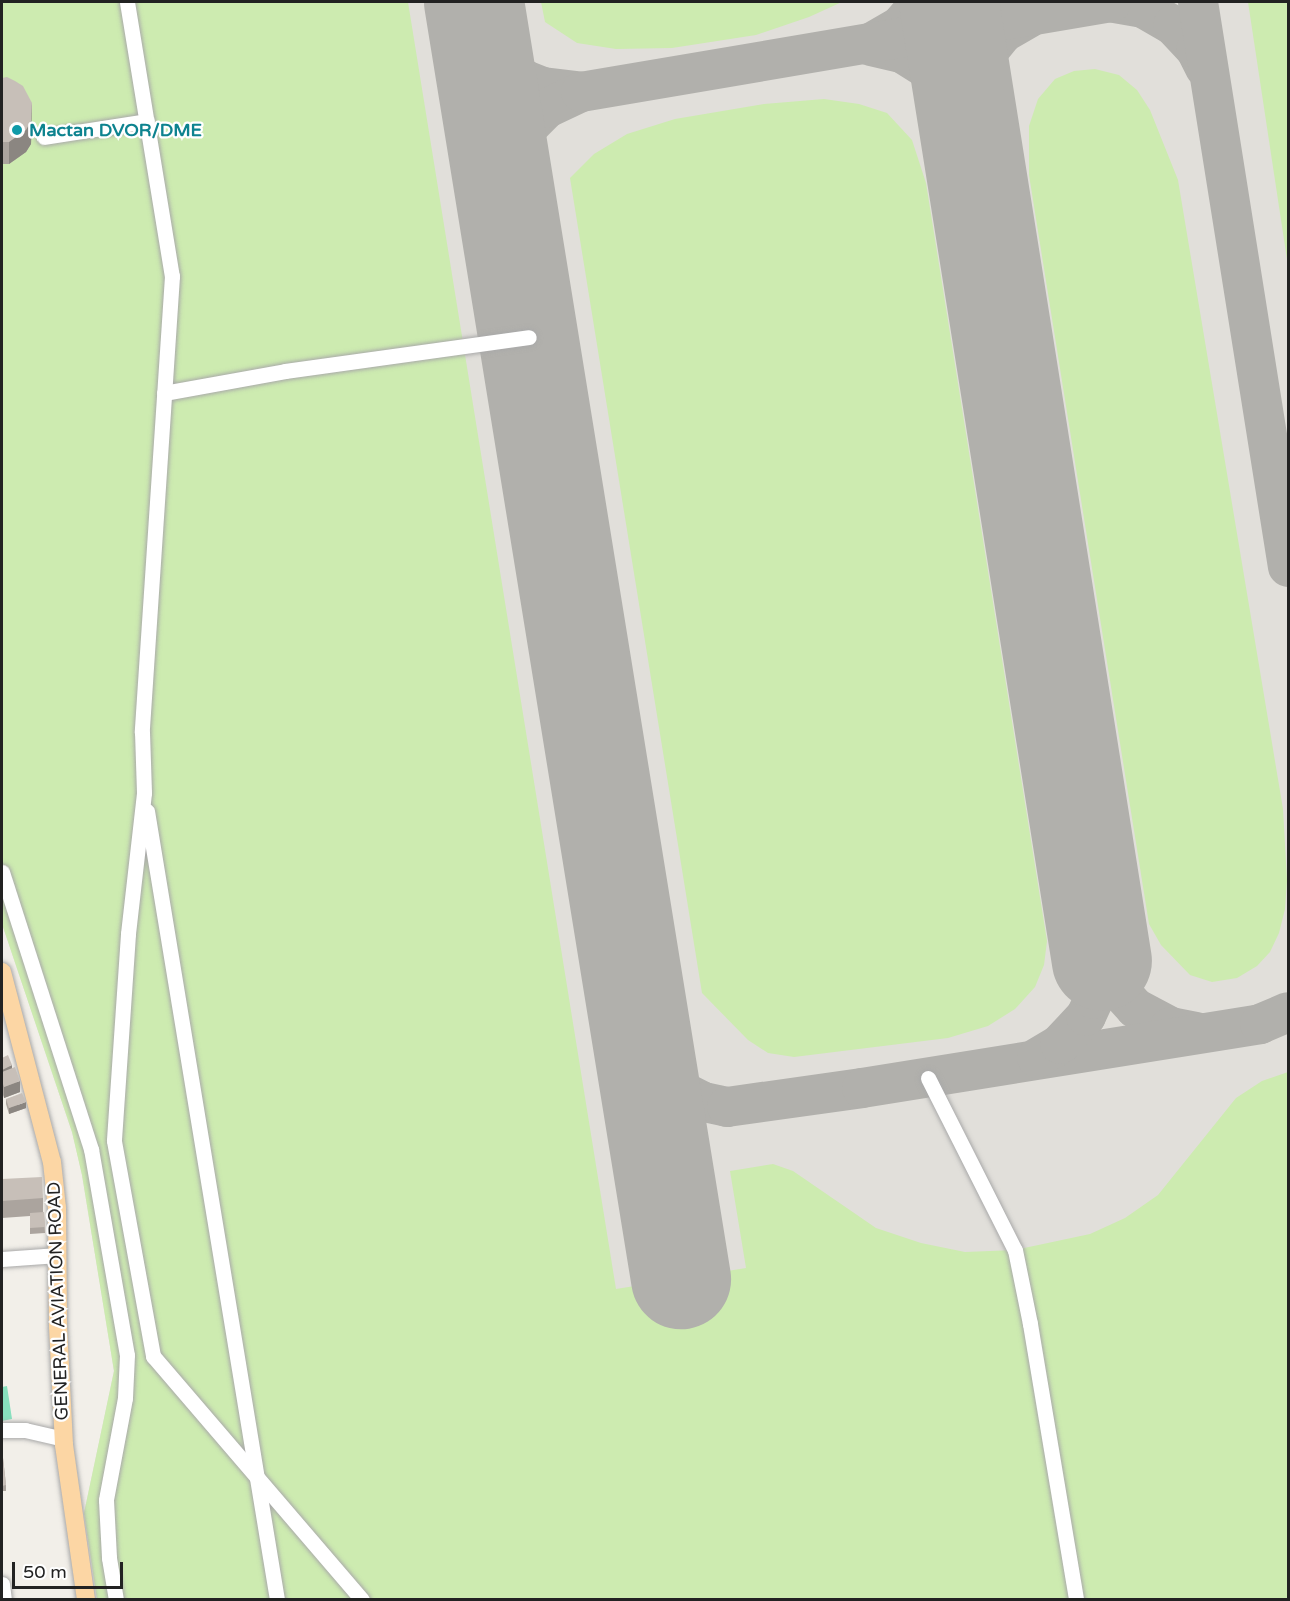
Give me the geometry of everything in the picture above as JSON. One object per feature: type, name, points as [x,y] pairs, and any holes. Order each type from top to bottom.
[{"type":"main road","name":"GENERAL AVIATION ROAD","points":[[2,972],[52,1162],[57,1208],[58,1326],[63,1439],[86,1599]]},
{"type":"street","points":[[127,2],[172,276],[142,732],[144,793],[277,1599]]},
{"type":"street","points":[[44,137],[147,121]]},
{"type":"street","points":[[164,393],[285,370],[529,337]]},
{"type":"street","points":[[144,793],[128,934],[114,1141],[153,1356],[362,1599]]},
{"type":"street","points":[[2,872],[91,1149],[127,1355],[125,1398],[106,1500],[109,1558],[116,1599]]},
{"type":"street","points":[[928,1078],[1015,1250],[1030,1324],[1077,1599]]},
{"type":"street","points":[[2,1259],[58,1255]]},
{"type":"street","points":[[2,1430],[26,1430],[63,1439]]},
{"type":"street","points":[[2,1584],[4,1599]]},
{"type":"shaded area","points":[[2,2],[1288,2],[1288,1599],[97,1599],[84,1513],[114,1371],[82,1175],[72,1132],[2,924]]},
{"type":"green space","points":[[2,2],[408,2],[616,1289],[746,1268],[730,1171],[773,1164],[793,1171],[876,1228],[921,1243],[965,1252],[1015,1250],[1090,1234],[1125,1218],[1158,1195],[1236,1098],[1262,1081],[1288,1072],[1288,1599],[97,1599],[84,1513],[114,1371],[82,1175],[72,1132],[2,924]]},
{"type":"green space","points":[[541,2],[842,2],[809,17],[756,35],[672,48],[616,49],[577,43],[545,22]]},
{"type":"green space","points":[[1248,2],[1288,2],[1288,266]]},
{"type":"green space","points":[[1095,69],[1119,75],[1137,90],[1150,110],[1178,180],[1283,809],[1287,880],[1285,909],[1279,933],[1270,952],[1257,966],[1237,978],[1212,982],[1190,975],[1161,945],[1149,924],[1029,175],[1029,126],[1038,99],[1055,79],[1074,71]]},
{"type":"green space","points":[[824,99],[859,104],[887,113],[912,140],[926,183],[1047,941],[1044,965],[1035,987],[1015,1009],[988,1026],[948,1038],[794,1057],[768,1053],[748,1040],[702,993],[570,178],[594,154],[627,134],[675,119],[764,104]]},
{"type":"green space","points":[[7,1386],[12,1419],[2,1421],[2,1387]]},
{"type":"building","points":[[7,77],[23,86],[32,103],[31,121],[26,130],[9,142],[2,142],[2,78]]},
{"type":"building","points":[[8,1055],[12,1065],[2,1070],[2,1058]]},
{"type":"building","points":[[15,1067],[20,1081],[4,1087],[2,1072]]},
{"type":"building","points":[[22,1093],[26,1102],[9,1108],[6,1099]]},
{"type":"building","points":[[42,1177],[43,1198],[2,1201],[2,1179]]},
{"type":"building","points":[[44,1212],[45,1227],[30,1228],[30,1213]]},
{"type":"building","points":[[2,1449],[6,1485],[2,1486]]},
{"type":"taxiway","points":[[874,41],[900,26],[921,2]]},
{"type":"taxiway","points":[[1109,2],[1143,8],[1173,25],[1196,50],[1205,68]]},
{"type":"taxiway","points":[[504,187],[507,169],[521,134],[547,108],[581,92],[1111,2]]},
{"type":"taxiway","points":[[1198,2],[1288,567]]},
{"type":"taxiway","points":[[968,121],[966,101],[978,64],[1003,33],[1029,18]]},
{"type":"taxiway","points":[[481,43],[494,58],[525,80],[543,87],[581,92]]},
{"type":"taxiway","points":[[871,46],[902,53],[935,74],[948,87],[968,121]]},
{"type":"taxiway","points":[[1102,961],[1109,979],[1135,1008],[1170,1027],[1196,1032]]},
{"type":"taxiway","points":[[1037,1058],[1060,1044],[1086,1016],[1094,999],[1102,961]]},
{"type":"taxiway","points":[[641,1031],[649,1051],[669,1080],[686,1093],[704,1102],[727,1107],[862,1088],[1260,1024],[1288,1012]]},
{"type":"runway","points":[[474,2],[681,1279]]},
{"type":"runway","points":[[949,2],[1102,961]]},
{"type":"place","name":"Mactan DVOR/DME","points":[[17,130]]}]
